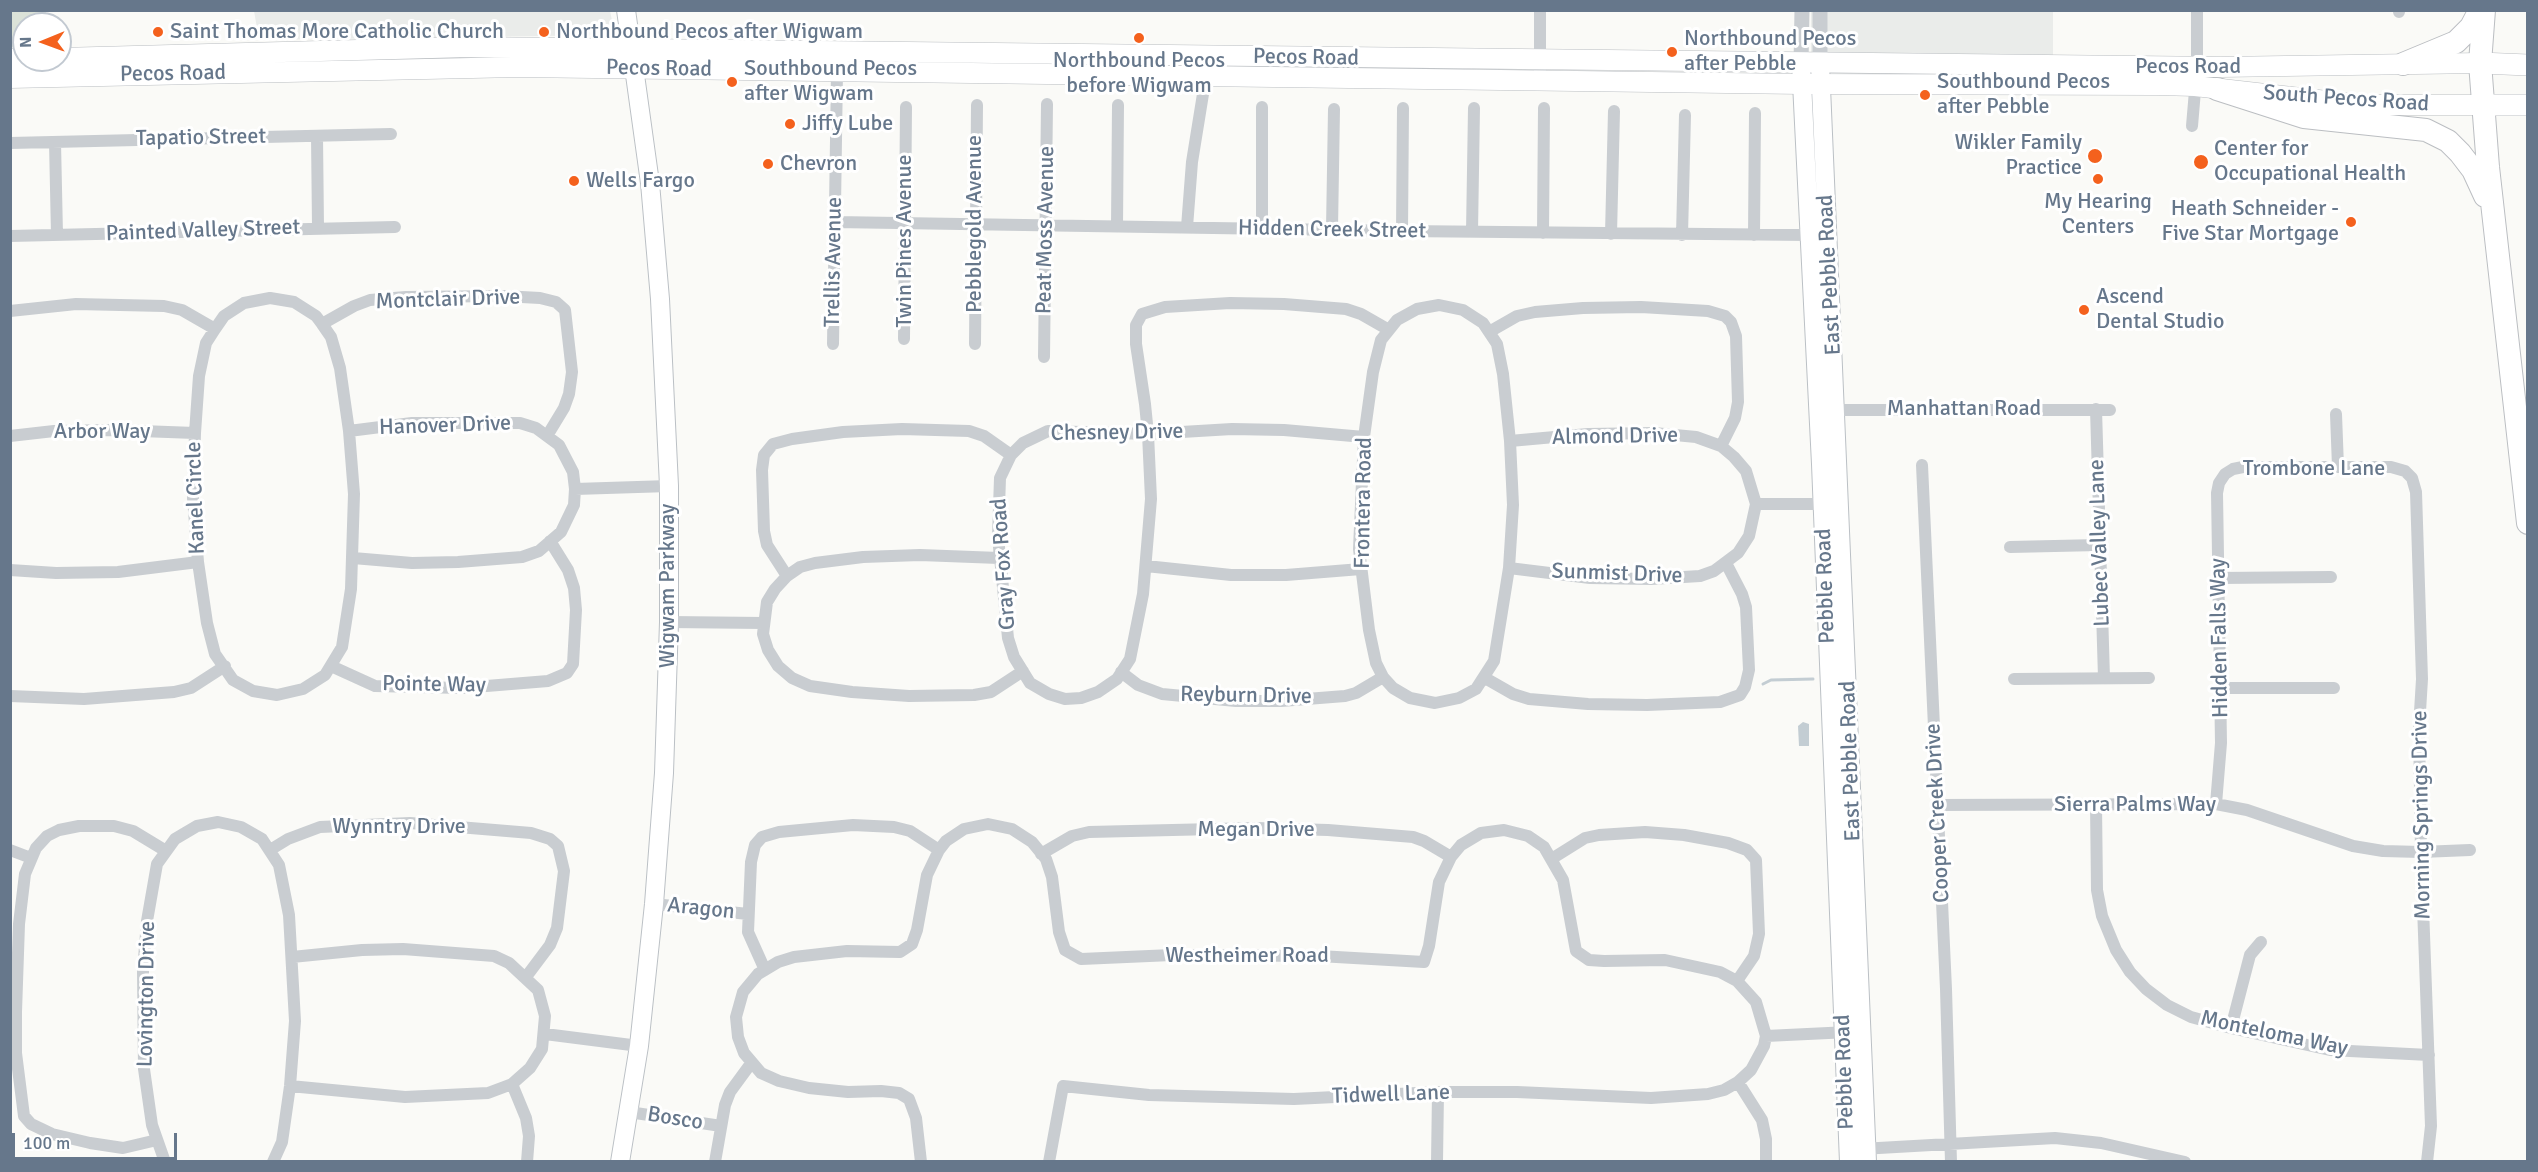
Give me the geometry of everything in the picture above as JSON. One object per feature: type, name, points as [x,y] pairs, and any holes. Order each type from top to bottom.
[{"type":"highway","points":[[2482,10],[2480,63],[2493,214],[2528,523]]},
{"type":"highway","points":[[2403,64],[2456,42],[2471,27],[2482,10]]},
{"type":"highway","points":[[2480,63],[2528,65]]},
{"type":"highway","points":[[2203,81],[2304,117],[2412,128],[2434,134],[2454,146],[2466,160],[2493,214]]},
{"type":"highway","points":[[2484,105],[2528,105]]},
{"type":"main road","name":"Wigwam Parkway","points":[[620,1161],[639,1046],[654,904],[664,773],[669,622],[669,486],[664,367],[655,242],[626,10]]},
{"type":"main road","name":"Pecos Road","points":[[10,78],[469,47],[632,49],[882,62],[2203,81],[2363,66],[2480,63]]},
{"type":"main road","name":"Pecos Road","points":[[72,58],[466,67],[837,71],[882,62]]},
{"type":"main road","points":[[1813,75],[1809,235],[1827,410]]},
{"type":"main road","name":"East Pebble Road","points":[[1813,75],[1828,243],[1827,410],[1853,1031],[1867,1155]]},
{"type":"main road","name":"South Pecos Road","points":[[2203,81],[2362,105],[2484,105]]},
{"type":"main road","name":"Pebble Road","points":[[1849,1155],[1853,1031]]},
{"type":"street","points":[[1539,10],[1540,70]]},
{"type":"street","points":[[1802,10],[1813,75]]},
{"type":"street","points":[[1813,75],[1820,10]]},
{"type":"street","points":[[2192,126],[2203,81],[2197,10]]},
{"type":"street","points":[[1187,227],[1192,162],[1207,66]]},
{"type":"street","name":"Trellis Avenue","points":[[833,344],[837,71]]},
{"type":"street","name":"Peat Moss Avenue","points":[[1044,357],[1047,104]]},
{"type":"street","name":"Pebblegold Avenue","points":[[975,344],[976,105]]},
{"type":"street","points":[[1117,226],[1118,105]]},
{"type":"street","name":"Twin Pines Avenue","points":[[904,339],[906,107]]},
{"type":"street","points":[[1262,107],[1262,228]]},
{"type":"street","points":[[1402,231],[1403,108]]},
{"type":"street","points":[[1472,232],[1474,108]]},
{"type":"street","points":[[1543,233],[1544,108]]},
{"type":"street","points":[[1332,229],[1334,109]]},
{"type":"street","points":[[1611,234],[1614,111]]},
{"type":"street","points":[[1754,235],[1755,114]]},
{"type":"street","points":[[1682,235],[1685,115]]},
{"type":"street","name":"Tapatio Street","points":[[10,143],[391,134]]},
{"type":"street","points":[[317,136],[318,227]]},
{"type":"street","points":[[55,142],[57,235]]},
{"type":"street","name":"Hidden Creek Street","points":[[835,222],[1809,235],[1828,243]]},
{"type":"street","name":"Painted Valley Street","points":[[10,236],[395,227]]},
{"type":"street","name":"Montclair Drive","points":[[322,324],[370,300],[406,297],[503,296],[540,298],[556,302],[565,310],[572,372],[564,408],[547,436]]},
{"type":"street","points":[[10,311],[76,304],[164,306],[182,310],[215,329],[224,316],[244,303],[270,298],[294,302],[316,316],[331,337],[340,368],[349,431],[354,494],[353,558],[342,647],[325,675],[303,689],[277,695],[253,691],[233,680],[225,666],[191,688],[174,692],[84,699],[10,696]]},
{"type":"street","points":[[999,558],[920,555],[863,557],[800,567],[787,576],[767,602],[763,634],[768,650],[778,666],[792,678],[810,686],[852,692],[909,696],[974,695],[991,692],[1023,671],[1030,683],[1048,694],[1065,699],[1081,698],[1098,692],[1118,679],[1130,659],[1146,566],[1151,500],[1148,434],[1136,344],[1136,325],[1142,314],[1165,307],[1230,303],[1284,304],[1346,309],[1361,314],[1389,330],[1397,320],[1417,309],[1439,305],[1463,310],[1483,323],[1497,344],[1503,374],[1510,441],[1513,505],[1509,568],[1494,662],[1476,689],[1459,698],[1435,703],[1410,698],[1393,688],[1383,677]]},
{"type":"street","points":[[1489,332],[1517,316],[1535,312],[1583,308],[1708,311],[1725,316],[1731,322],[1736,336],[1737,402],[1735,418],[1721,446]]},
{"type":"street","name":"Kanel Circle","points":[[215,329],[206,343],[199,376],[193,498],[198,562],[207,623],[215,654],[225,666]]},
{"type":"street","name":"Frontera Road","points":[[1383,677],[1376,663],[1369,630],[1359,549],[1364,437],[1372,372],[1381,340],[1389,330]]},
{"type":"street","name":"Lubec Valley Lane","points":[[2096,409],[2104,678]]},
{"type":"street","name":"Manhattan Road","points":[[1827,410],[2110,410]]},
{"type":"street","points":[[2336,414],[2338,467]]},
{"type":"street","name":"Hanover Drive","points":[[349,431],[412,423],[505,422],[536,428],[559,445],[573,472],[575,489]]},
{"type":"street","points":[[787,576],[767,545],[764,531],[762,470],[764,456],[772,444],[843,432],[902,429],[969,431],[984,436],[1011,455]]},
{"type":"street","name":"Chesney Drive","points":[[1011,455],[1023,443],[1048,431],[1148,434],[1242,429],[1364,437]]},
{"type":"street","name":"Arbor Way","points":[[10,436],[54,431],[114,430],[195,434]]},
{"type":"street","name":"Almond Drive","points":[[1510,441],[1588,434],[1654,433],[1696,436],[1721,446],[1746,471],[1756,504]]},
{"type":"street","name":"Gray Fox Road","points":[[1011,455],[1000,478],[999,558],[1008,638],[1014,657],[1023,671]]},
{"type":"street","name":"Cooper Creek Drive","points":[[1922,465],[1946,989],[1951,1161]]},
{"type":"street","name":"Trombone Lane","points":[[2225,474],[2243,467],[2391,467],[2405,471]]},
{"type":"street","name":"Morning Springs Drive","points":[[2405,471],[2412,478],[2416,492],[2422,679],[2419,728],[2421,852],[2431,1126],[2427,1161]]},
{"type":"street","name":"Hidden Falls Way","points":[[2216,804],[2221,742],[2217,493],[2219,483],[2225,474]]},
{"type":"street","points":[[353,558],[412,563],[522,557],[539,551],[561,532],[574,506],[575,489],[669,486]]},
{"type":"street","points":[[1756,504],[1831,504]]},
{"type":"street","name":"Sunmist Drive","points":[[1509,568],[1590,578],[1651,579],[1700,576],[1726,563],[1738,553],[1749,536],[1756,504]]},
{"type":"street","name":"Pointe Way","points":[[331,666],[375,686],[462,688],[548,681],[567,673],[573,664],[576,610],[574,588],[568,570],[550,542]]},
{"type":"street","points":[[2010,547],[2099,545]]},
{"type":"street","points":[[10,570],[56,573],[118,572],[198,562]]},
{"type":"street","points":[[1485,678],[1512,694],[1529,699],[1588,704],[1647,705],[1720,702],[1740,695],[1745,687],[1749,670],[1746,607],[1726,563]]},
{"type":"street","points":[[1146,566],[1231,575],[1286,575],[1361,569]]},
{"type":"street","points":[[2219,578],[2331,577]]},
{"type":"street","points":[[669,622],[764,623]]},
{"type":"street","name":"Reyburn Drive","points":[[1121,672],[1138,685],[1162,694],[1236,701],[1281,701],[1345,696],[1356,693],[1383,677]]},
{"type":"street","points":[[2014,679],[2149,678]]},
{"type":"street","points":[[2221,688],[2334,688]]},
{"type":"street","name":"Monteloma Way","points":[[2096,804],[2097,890],[2102,916],[2115,950],[2138,980],[2167,1005],[2191,1017],[2330,1050],[2428,1055]]},
{"type":"street","name":"Sierra Palms Way","points":[[1937,805],[2216,804],[2247,810],[2353,846],[2383,851],[2470,850]]},
{"type":"street","points":[[157,1140],[123,1148],[90,1143],[52,1134],[31,1124],[24,1116],[16,1053],[15,1012],[19,924],[25,874],[36,848],[46,836],[59,830],[79,826],[114,826],[133,831],[166,851],[175,839],[197,826],[218,822],[241,827],[262,839],[270,850],[279,865],[289,915],[295,1021],[290,1086],[282,1142],[273,1161]]},
{"type":"street","name":"Wynntry Drive","points":[[270,850],[288,839],[320,827],[410,823],[520,832],[550,839],[558,846],[564,870],[558,928],[550,945],[526,977]]},
{"type":"street","points":[[921,1161],[916,1118],[909,1099],[899,1093],[809,1088],[779,1081],[761,1073],[744,1053],[738,1036],[736,1017],[743,992],[758,974],[794,957],[847,951],[900,952],[912,944],[927,875],[946,841],[964,829],[988,824],[1012,829],[1032,842],[1041,854]]},
{"type":"street","points":[[765,970],[748,932],[751,862],[755,845],[762,837],[780,831],[853,825],[894,827],[910,831],[939,850]]},
{"type":"street","name":"Megan Drive","points":[[1041,854],[1072,836],[1089,832],[1256,828],[1328,830],[1413,837],[1452,857]]},
{"type":"street","points":[[1452,857],[1461,845],[1481,833],[1504,830],[1528,836],[1544,847],[1563,880],[1576,951],[1588,960],[1604,962],[1665,960],[1711,969],[1737,981],[1756,1002],[1766,1036],[1853,1031]]},
{"type":"street","points":[[1552,858],[1585,838],[1633,833],[1684,835],[1728,843],[1747,850],[1756,860],[1759,934],[1754,956],[1737,981]]},
{"type":"street","points":[[10,850],[31,858]]},
{"type":"street","name":"Lovington Drive","points":[[165,1161],[152,1125],[144,1070],[142,971],[147,921],[157,864],[166,851]]},
{"type":"street","name":"Westheimer Road","points":[[1041,854],[1046,859],[1052,877],[1059,932],[1065,950],[1081,959],[1172,955],[1319,956],[1424,962],[1440,882],[1452,857]]},
{"type":"street","name":"Aragon","points":[[654,904],[748,914]]},
{"type":"street","points":[[2231,1028],[2250,955],[2261,942]]},
{"type":"street","points":[[290,1086],[405,1097],[488,1093],[512,1084],[530,1068],[542,1048],[546,1016],[538,990],[509,963],[494,956],[403,950],[362,950],[292,957]]},
{"type":"street","points":[[545,1034],[639,1046]]},
{"type":"street","name":"Tidwell Lane","points":[[1049,1161],[1063,1086],[1149,1095],[1294,1099],[1438,1092],[1516,1092],[1651,1098],[1708,1094],[1724,1090],[1738,1082],[1751,1070],[1764,1046],[1766,1036]]},
{"type":"street","points":[[715,1161],[725,1105],[730,1092],[752,1062]]},
{"type":"street","points":[[1738,1082],[1762,1120],[1766,1161]]},
{"type":"street","points":[[512,1084],[526,1118],[529,1136],[527,1161]]},
{"type":"street","points":[[1437,1161],[1438,1092]]},
{"type":"street","name":"Bosco","points":[[629,1112],[721,1126]]},
{"type":"street","points":[[1849,1155],[1867,1155],[1950,1143],[2055,1138],[2101,1143],[2154,1158],[2185,1161]]},
{"type":"shaded area","points":[[10,11],[46,11],[12,12],[11,47]]},
{"type":"shaded area","points":[[254,11],[610,11],[615,35],[259,40]]},
{"type":"shaded area","points":[[1811,11],[2053,11],[2053,72],[1811,73]]},
{"type":"shaded area","points":[[1803,722],[1809,724],[1809,746],[1799,746],[1798,726]]},
{"type":"waterway","points":[[1763,684],[1771,680],[1813,679]]},
{"type":"place","name":"Saint Thomas More Catholic Church","points":[[158,32]]},
{"type":"place","name":"Northbound Pecos after Wigwam","points":[[544,32]]},
{"type":"place","name":"Northbound Pecos before Wigwam","points":[[1139,38]]},
{"type":"place","name":"Northbound Pecos after Pebble","points":[[1672,52]]},
{"type":"place","name":"Southbound Pecos after Wigwam","points":[[732,82]]},
{"type":"place","name":"Southbound Pecos after Pebble","points":[[1925,95]]},
{"type":"place","name":"Jiffy Lube","points":[[790,124]]},
{"type":"place","name":"Wikler Family Practice","points":[[2095,156]]},
{"type":"place","name":"Center for Occupational Health","points":[[2201,162]]},
{"type":"place","name":"Chevron","points":[[768,164]]},
{"type":"place","name":"My Hearing Centers","points":[[2098,179]]},
{"type":"place","name":"Wells Fargo","points":[[574,181]]},
{"type":"place","name":"Heath Schneider - Five Star Mortgage","points":[[2351,222]]},
{"type":"place","name":"Ascend Dental Studio","points":[[2084,310]]}]
